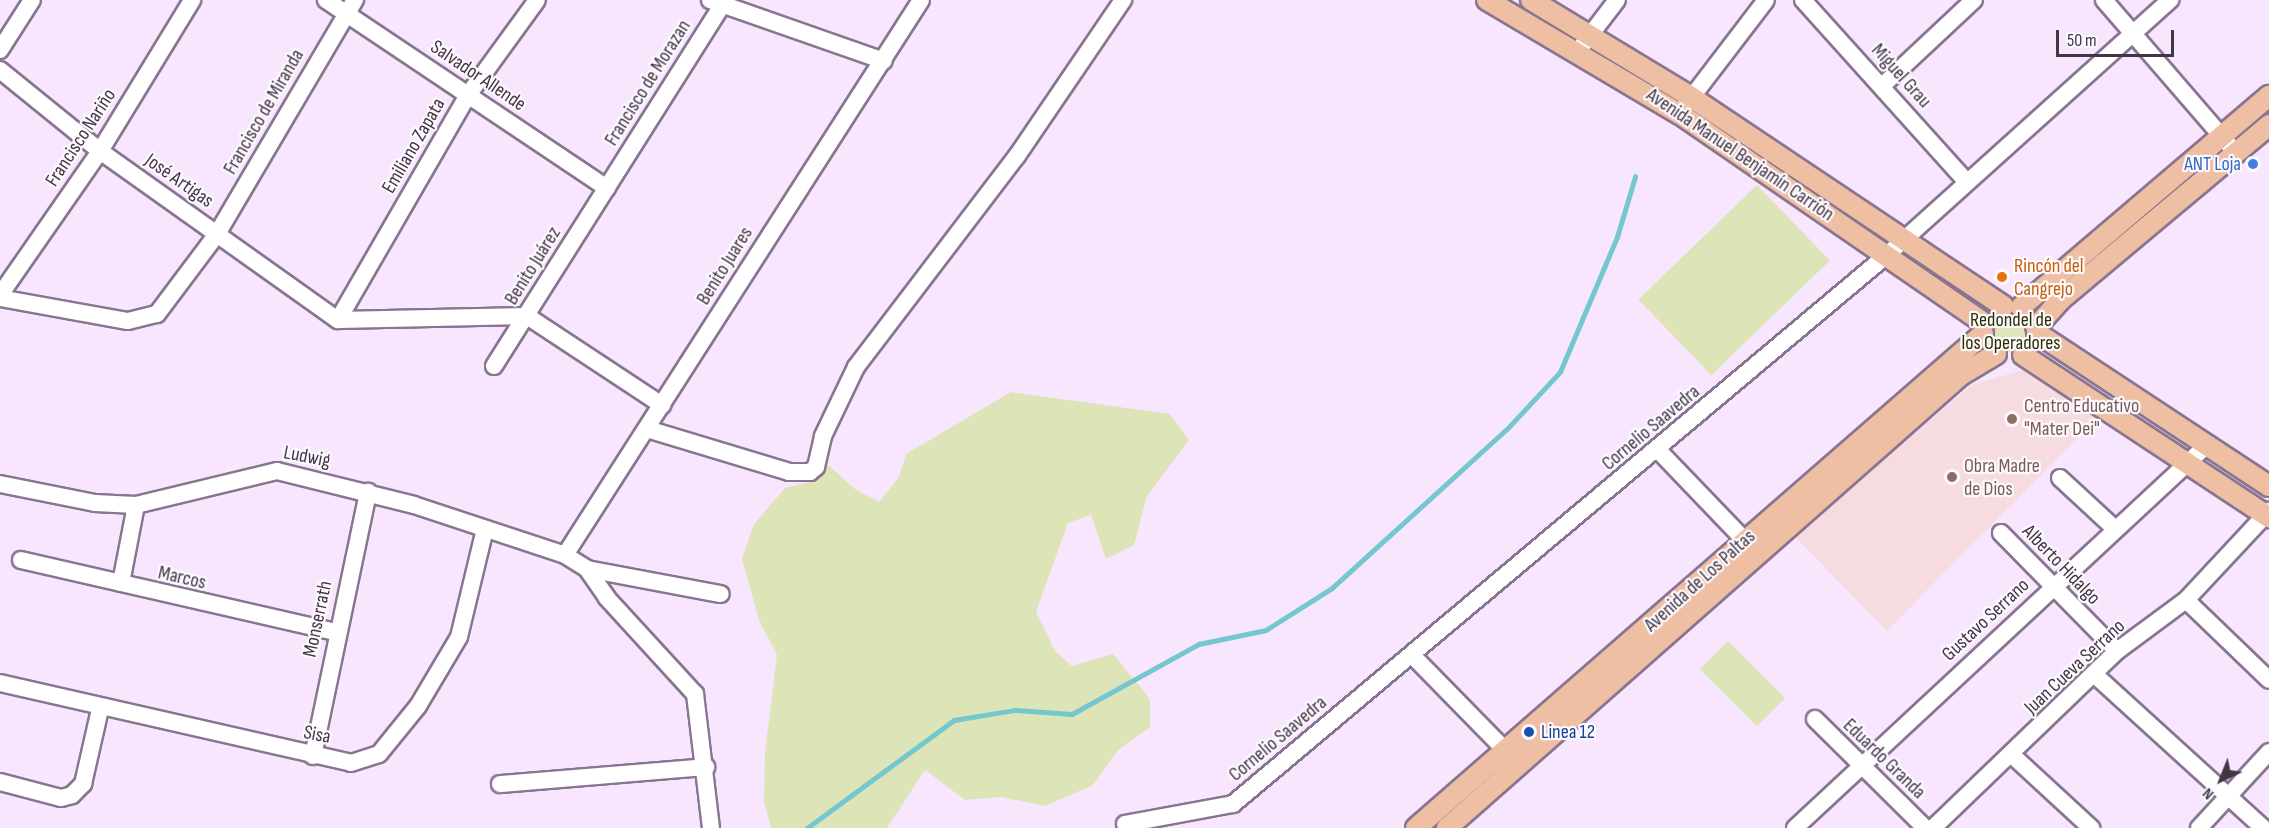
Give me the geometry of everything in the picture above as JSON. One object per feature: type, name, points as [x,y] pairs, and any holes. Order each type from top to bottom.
[{"type":"main road","name":"Avenida Manuel Benjamín Carrión","points":[[1487,0],[1584,43],[1691,97],[2012,307]]},
{"type":"main road","name":"Avenida Manuel Benjamín Carrión","points":[[1531,0],[1584,43],[1680,114],[1888,254],[1984,328]]},
{"type":"main road","points":[[2268,514],[2024,355],[1996,354],[1984,328],[2269,96]]},
{"type":"main road","points":[[2024,355],[2036,330],[2060,300],[2269,125]]},
{"type":"main road","points":[[2012,307],[2036,330],[2269,486]]},
{"type":"main road","name":"Avenida de Los Paltas","points":[[1416,828],[1751,547],[1918,401],[1984,328]]},
{"type":"main road","name":"Avenida de Los Paltas","points":[[1918,401],[1996,354]]},
{"type":"main road","name":"Avenida de Los Paltas","points":[[1447,828],[1520,766],[1751,547]]},
{"type":"street","points":[[0,50],[32,0]]},
{"type":"street","name":"Francisco Nariño","points":[[0,297],[100,151],[192,0]]},
{"type":"street","name":"Salvador Allende","points":[[326,0],[351,7],[468,95],[607,188]]},
{"type":"street","name":"Emiliano Zapata","points":[[338,320],[468,95],[537,0]]},
{"type":"street","name":"Benito Juares","points":[[566,555],[921,0]]},
{"type":"street","points":[[647,429],[789,472],[810,472],[816,467],[823,436],[856,367],[1017,156],[1124,0]]},
{"type":"street","points":[[1584,43],[1617,0]]},
{"type":"street","points":[[1680,114],[1766,0]]},
{"type":"street","name":"Miguel Grau","points":[[1803,0],[1966,181]]},
{"type":"street","points":[[1882,86],[1974,0]]},
{"type":"street","points":[[2104,0],[2235,153]]},
{"type":"street","name":"Cornelio Saavedra","points":[[1125,824],[1233,804],[1658,450],[1888,254],[1966,181],[2170,0]]},
{"type":"street","points":[[719,2],[884,61]]},
{"type":"street","name":"Francisco de Morazan","points":[[607,188],[719,2]]},
{"type":"street","name":"Francisco de Miranda","points":[[0,297],[138,321],[157,314],[217,234],[351,7]]},
{"type":"street","name":"José Artigas","points":[[0,70],[100,151],[338,320]]},
{"type":"street","name":"Benito Juárez","points":[[494,366],[607,188]]},
{"type":"street","points":[[338,320],[527,316],[662,405]]},
{"type":"street","name":"Gustavo Serrano","points":[[1794,828],[2207,445]]},
{"type":"street","points":[[1658,450],[1751,547]]},
{"type":"street","name":"Ludwig","points":[[0,484],[94,503],[136,505],[277,471],[368,492],[566,555],[587,569]]},
{"type":"street","points":[[2060,478],[2115,530]]},
{"type":"street","name":"Monserrath","points":[[314,756],[336,632],[368,492]]},
{"type":"street","points":[[121,583],[136,505]]},
{"type":"street","name":"Juan Cueva Serrano","points":[[1933,828],[2012,755],[2117,651],[2186,600],[2268,514]]},
{"type":"street","name":"Sisa","points":[[0,683],[100,709],[351,763],[379,754],[417,706],[459,638],[485,529]]},
{"type":"street","name":"Alberto Hidalgo","points":[[2001,533],[2051,588],[2117,651]]},
{"type":"street","name":"Marcos","points":[[21,560],[336,632]]},
{"type":"street","points":[[587,569],[721,594]]},
{"type":"street","points":[[587,569],[607,598],[695,694],[706,767],[711,828]]},
{"type":"street","points":[[2186,600],[2269,680]]},
{"type":"street","points":[[1412,655],[1520,766]]},
{"type":"street","points":[[2095,675],[2263,828]]},
{"type":"street","points":[[0,782],[61,798],[72,795],[83,784],[100,709]]},
{"type":"street","name":"Eduardo Granda","points":[[1815,720],[1859,767],[1925,828]]},
{"type":"street","points":[[2199,828],[2269,752]]},
{"type":"street","points":[[2012,755],[2091,828]]},
{"type":"street","points":[[500,784],[706,767]]},
{"type":"shaded area","name":"Obra Madre de Dios","points":[[2024,370],[2098,417],[1887,631],[1794,536],[1973,384]]},
{"type":"green space","points":[[1757,185],[1830,261],[1711,375],[1638,300]]},
{"type":"green space","name":"Redondel de los Operadores","points":[[2011,310],[2026,316],[2032,331],[2026,346],[2011,352],[1996,346],[1990,331],[1996,316]]},
{"type":"green space","points":[[1011,392],[1170,414],[1189,440],[1147,496],[1134,545],[1106,559],[1091,515],[1068,523],[1036,612],[1055,651],[1072,666],[1113,654],[1150,699],[1150,727],[1118,750],[1093,785],[1045,806],[1001,797],[965,800],[925,770],[887,828],[771,828],[764,802],[765,752],[777,655],[759,620],[742,559],[754,524],[785,488],[809,482],[826,463],[855,489],[879,502],[899,477],[906,454]]},
{"type":"green space","points":[[1728,641],[1785,698],[1757,727],[1700,669]]},
{"type":"waterway","points":[[807,828],[954,720],[1015,710],[1072,714],[1199,644],[1266,630],[1332,588],[1507,429],[1560,372],[1617,237],[1635,177]]},
{"type":"place","name":"ANT Loja","points":[[2253,164]]},
{"type":"place","name":"Rincón del Cangrejo","points":[[2002,277]]},
{"type":"place","name":"Centro Educativo \"Mater Dei\"","points":[[2012,419]]},
{"type":"place","name":"Obra Madre de Dios","points":[[1952,477]]},
{"type":"place","name":"Linea 12","points":[[1529,732]]}]
